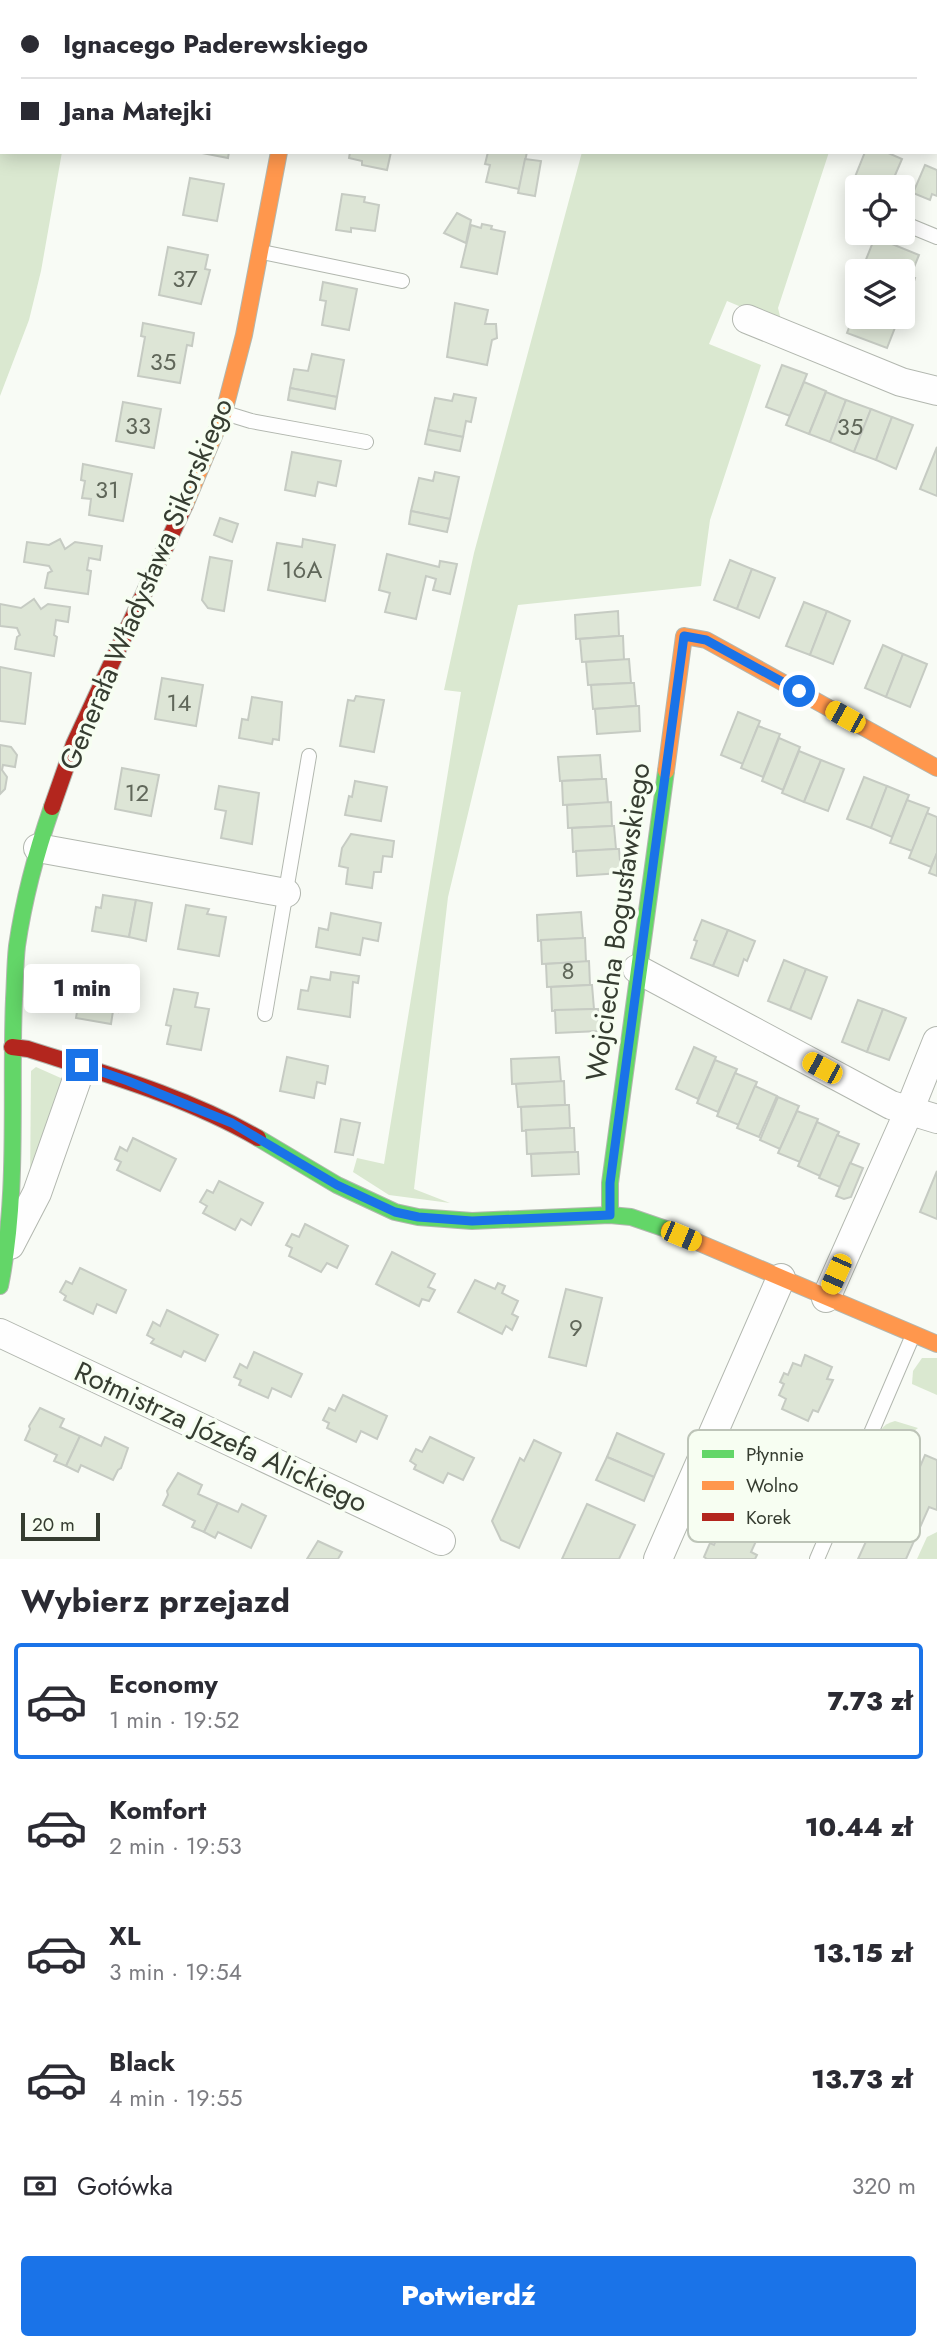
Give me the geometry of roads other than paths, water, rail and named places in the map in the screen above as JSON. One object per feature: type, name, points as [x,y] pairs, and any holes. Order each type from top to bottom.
[{"type":"street","name":"Generała Władysława Sikorskiego","points":[[0,1286],[7,1251],[11,1185],[12,1047],[21,915],[38,848],[74,744],[193,487],[224,412],[244,335],[279,154]]},
{"type":"street","points":[[747,319],[901,382],[935,386]]},
{"type":"street","name":"Wojciecha Bogusławskiego","points":[[610,1215],[610,1183],[637,969],[684,636],[706,640],[937,768]]},
{"type":"street","points":[[38,848],[286,893]]},
{"type":"street","points":[[637,969],[891,1105],[937,1119]]},
{"type":"street","points":[[826,1298],[937,1041]]},
{"type":"street","points":[[12,1047],[82,1065],[223,1118],[337,1185],[395,1212],[418,1217],[472,1221],[610,1215],[631,1217],[656,1225],[937,1344]]},
{"type":"street","name":"Generała Władysława Sikorskiego","points":[[7,1251],[37,1193],[82,1065]]},
{"type":"street","points":[[714,1430],[781,1278]]},
{"type":"street","name":"Rotmistrza Józefa Alickiego","points":[[0,1333],[441,1541]]},
{"type":"street","points":[[658,1559],[688,1490]]},
{"type":"lane","points":[[915,228],[937,237]]},
{"type":"lane","points":[[261,252],[402,281]]},
{"type":"lane","points":[[224,412],[251,421],[366,442]]},
{"type":"lane","points":[[265,1014],[309,756]]},
{"type":"lane","points":[[872,1430],[913,1334]]},
{"type":"lane","points":[[817,1559],[824,1542]]}]
